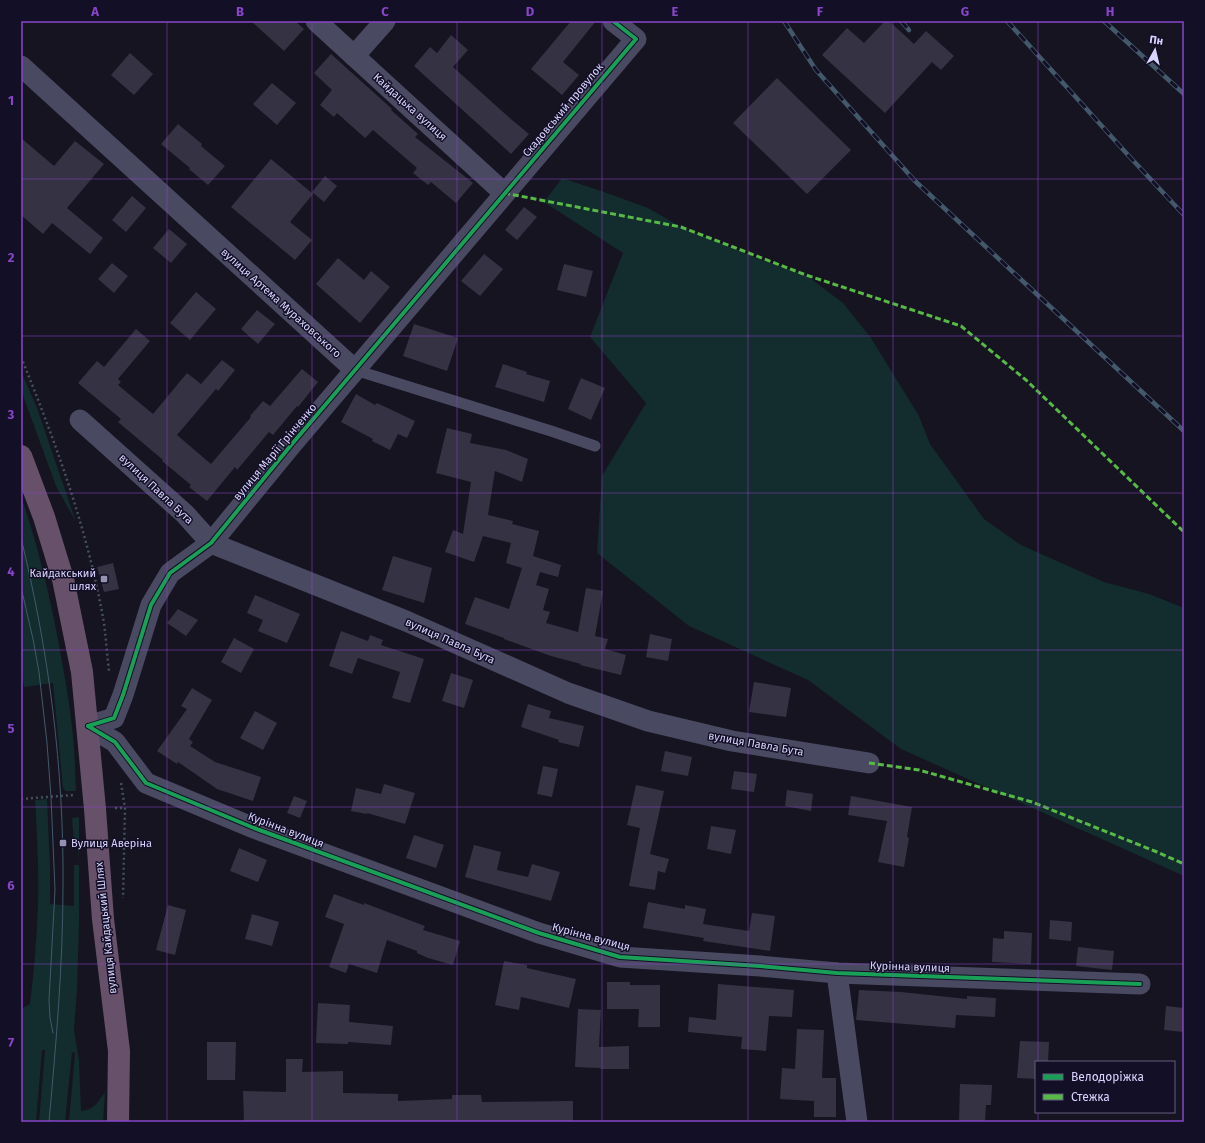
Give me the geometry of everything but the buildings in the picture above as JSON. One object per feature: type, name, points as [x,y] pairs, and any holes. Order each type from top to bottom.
[{"type":"highway","name":"вулиця Кайдацький Шлях","points":[[21,456],[44,517],[63,579],[82,672],[88,726],[103,919],[119,1051],[118,1122]]},
{"type":"street","name":"Кайдацька вулиця","points":[[316,21],[504,193]]},
{"type":"street","points":[[354,56],[384,21]]},
{"type":"street","name":"Скадовський провулок","points":[[504,193],[636,39],[613,21]]},
{"type":"street","name":"вулиця Артема Мураховського","points":[[21,66],[355,370]]},
{"type":"street","name":"вулиця Марії Грінченко","points":[[88,726],[114,718],[123,695],[151,605],[170,573],[211,543],[292,444],[504,193]]},
{"type":"street","name":"вулиця Павла Бута","points":[[80,420],[185,514],[211,543],[406,621],[568,693],[648,721],[732,741],[868,763]]},
{"type":"street","name":"Курінна вулиця","points":[[88,726],[114,742],[146,783],[254,828],[540,933],[620,957],[837,973],[1140,984]]},
{"type":"street","points":[[837,973],[857,1122]]},
{"type":"lane","name":"вулиця Артема Мураховського","points":[[355,370],[595,446]]},
{"type":"green space","points":[[562,178],[648,208],[681,227],[764,261],[806,275],[843,303],[871,338],[919,416],[930,444],[984,519],[1021,545],[1104,582],[1149,594],[1184,608],[1184,876],[901,749],[808,680],[689,626],[597,553],[602,476],[646,403],[590,337],[623,253],[544,202]]},
{"type":"green space","points":[[21,371],[37,408],[76,522],[56,486],[21,390]]},
{"type":"green space","points":[[21,496],[51,603],[67,688],[72,724],[76,791],[66,791],[63,788],[53,683],[24,687],[21,667]]},
{"type":"green space","points":[[47,799],[50,904],[74,906],[74,865],[79,865],[77,990],[74,1030],[79,1061],[81,1111],[92,1107],[98,1102],[105,1092],[103,1122],[69,1122],[75,1053],[72,1052],[65,1122],[39,1122],[45,1050],[42,1050],[36,1122],[21,1122],[21,1009],[30,1004],[38,916],[38,865],[35,800]]},
{"type":"green space","points":[[79,817],[79,865],[78,843],[74,843],[72,818]]},
{"type":"tram line","points":[[21,538],[40,624],[47,667],[58,755],[61,798],[63,842],[62,945],[57,1034],[49,1122]]},
{"type":"tram line","points":[[21,587],[39,672],[51,797],[55,890],[49,1000],[53,1033]]},
{"type":"railway","points":[[784,21],[816,70],[915,181],[1184,431]]},
{"type":"railway","points":[[901,21],[909,30]]},
{"type":"railway","points":[[1007,21],[1184,215]]},
{"type":"railway","points":[[1104,21],[1184,94]]},
{"type":"marked path","points":[[504,193],[681,227],[806,275],[961,326],[1026,380],[1184,532]]},
{"type":"marked path","points":[[869,763],[919,770],[1032,802],[1184,864]]},
{"type":"cycle path","points":[[88,726],[114,718],[123,695],[151,605],[170,573],[211,543],[292,444],[636,39],[613,21]]},
{"type":"cycle path","points":[[88,726],[115,742],[146,783],[254,828],[539,933],[620,957],[760,966],[837,973],[1140,984]]},
{"type":"place","name":"Кайдакський шлях","points":[[104,579]]},
{"type":"place","name":"Вулиця Аверіна","points":[[63,843]]}]
